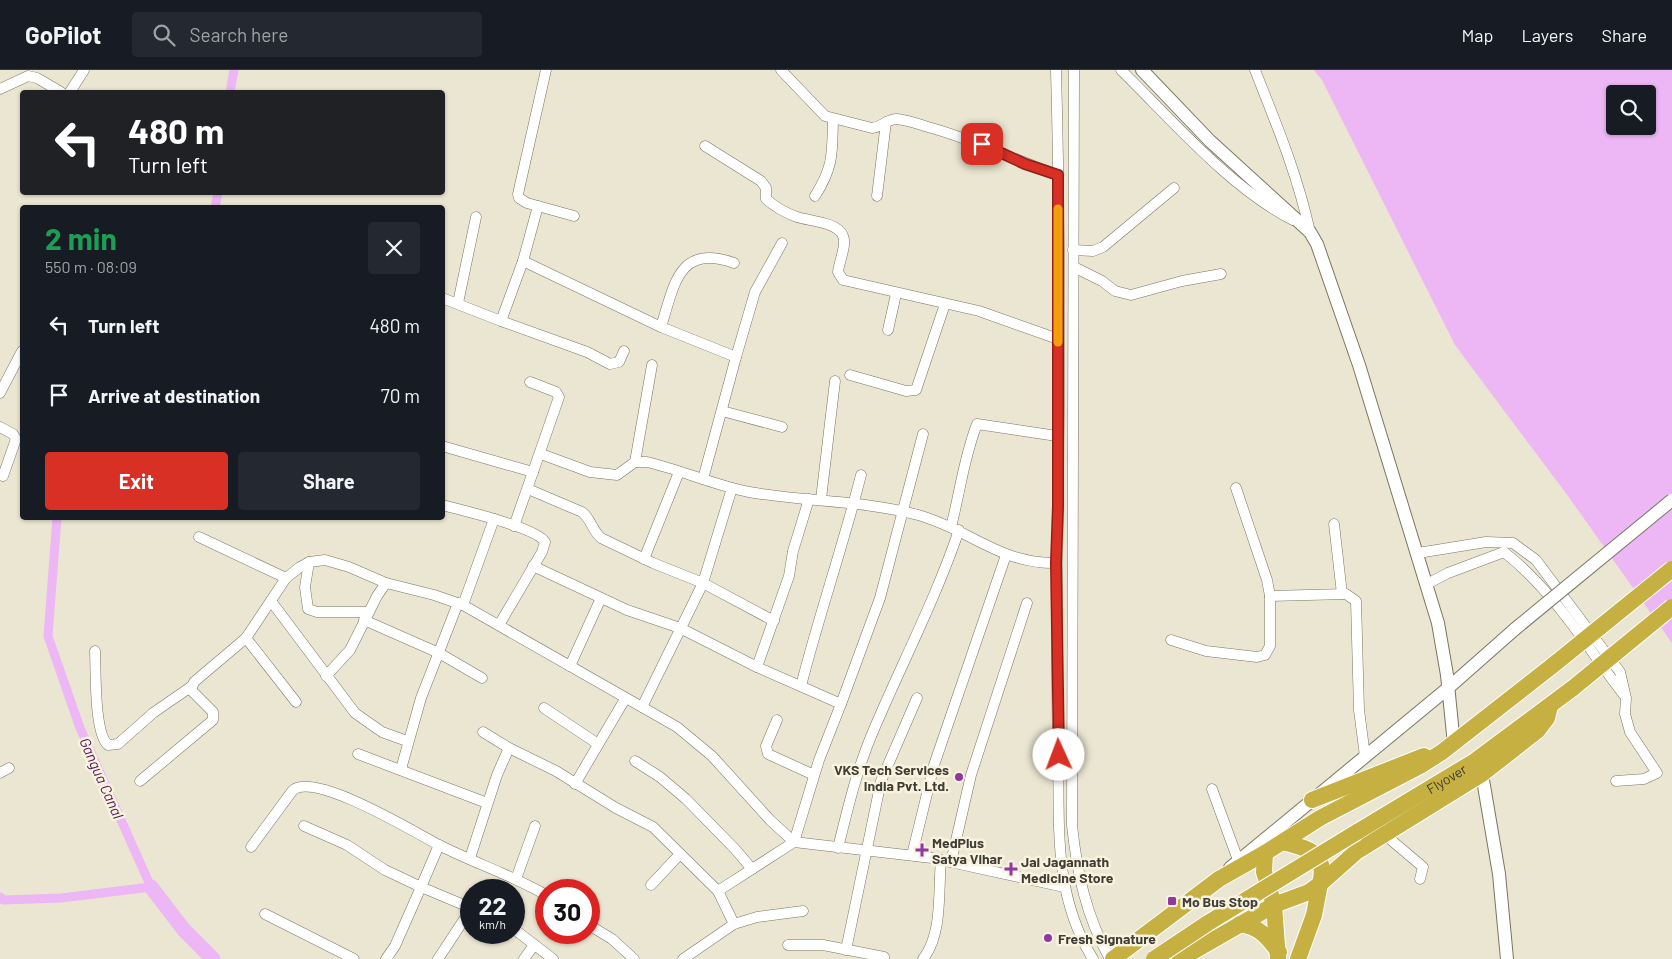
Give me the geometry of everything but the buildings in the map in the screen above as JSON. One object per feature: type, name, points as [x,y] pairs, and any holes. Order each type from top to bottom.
[{"type":"highway","points":[[1111,959],[1219,878],[1265,853],[1320,818],[1420,766],[1448,748],[1672,569]]},
{"type":"highway","name":"Flyover","points":[[1154,959],[1208,923],[1475,761],[1550,706],[1672,607]]},
{"type":"highway","points":[[1180,959],[1274,905],[1309,892],[1338,866],[1384,834],[1482,774],[1537,731],[1547,718],[1550,706]]},
{"type":"highway","points":[[1312,800],[1357,784],[1417,757],[1448,748]]},
{"type":"highway","points":[[1283,842],[1316,854],[1323,869],[1316,905],[1298,959]]},
{"type":"highway","points":[[1265,853],[1264,872],[1274,905],[1278,956]]},
{"type":"highway","points":[[1316,905],[1338,866]]},
{"type":"highway","points":[[1240,924],[1250,925],[1264,933],[1278,956]]},
{"type":"street","points":[[71,90],[84,70]]},
{"type":"street","points":[[546,70],[518,189],[519,198],[522,201],[574,216]]},
{"type":"street","points":[[781,70],[819,111],[833,119],[866,127],[879,127],[886,122],[903,120],[951,133],[1058,175]]},
{"type":"street","points":[[1056,70],[1058,175],[1057,820],[1064,887],[1074,918],[1093,959]]},
{"type":"street","points":[[1074,70],[1072,825],[1076,865],[1086,906],[1096,934],[1111,959]]},
{"type":"street","points":[[1121,70],[1194,142],[1259,200],[1306,229]]},
{"type":"street","points":[[1142,70],[1210,141],[1306,229],[1317,244],[1340,308],[1418,553],[1438,623],[1447,675],[1448,748]]},
{"type":"street","points":[[1255,70],[1301,188],[1306,229]]},
{"type":"street","points":[[0,89],[28,76],[37,78],[58,90]]},
{"type":"street","points":[[815,196],[826,178],[832,163],[833,119]]},
{"type":"street","points":[[877,196],[886,122]]},
{"type":"street","points":[[705,146],[761,181],[766,186],[766,199],[770,203],[797,216],[839,231],[844,237],[838,272],[843,280],[979,312],[1058,339]]},
{"type":"street","points":[[1074,250],[1093,251],[1103,247],[1174,188]]},
{"type":"street","points":[[501,321],[523,261],[538,206]]},
{"type":"street","points":[[458,303],[476,218]]},
{"type":"street","points":[[703,479],[745,321],[755,292],[782,243]]},
{"type":"street","points":[[661,327],[674,286],[683,267],[699,258],[709,257],[734,263]]},
{"type":"street","points":[[523,261],[661,327],[736,357]]},
{"type":"street","points":[[1074,267],[1102,281],[1115,291],[1131,295],[1182,281],[1221,274]]},
{"type":"street","points":[[1058,293],[1074,294]]},
{"type":"street","points":[[888,330],[896,294]]},
{"type":"street","points":[[445,299],[587,352],[610,364],[619,362],[624,351]]},
{"type":"street","points":[[850,375],[906,391],[916,390],[945,304]]},
{"type":"street","points":[[0,393],[20,355]]},
{"type":"street","points":[[635,462],[652,365]]},
{"type":"street","points":[[821,499],[835,381]]},
{"type":"street","points":[[514,526],[541,454],[559,396],[556,392],[530,382]]},
{"type":"street","points":[[722,411],[782,427]]},
{"type":"street","points":[[838,848],[850,801],[874,729],[918,636],[946,568],[955,528],[967,451],[977,424],[1057,436]]},
{"type":"street","points":[[0,428],[13,434],[16,438],[3,476]]},
{"type":"street","points":[[718,891],[794,842],[814,774],[880,598],[923,434]]},
{"type":"street","points":[[445,447],[534,472]]},
{"type":"street","points":[[541,454],[590,472],[616,475],[635,462],[646,462],[732,488],[902,511],[955,528],[1006,555],[1036,562],[1056,563]]},
{"type":"street","points":[[644,559],[679,472]]},
{"type":"street","points":[[801,686],[854,503],[860,475]]},
{"type":"street","points":[[642,707],[703,583],[732,488]]},
{"type":"street","points":[[1171,640],[1206,651],[1257,657],[1265,656],[1270,646],[1270,596],[1267,580],[1236,488]]},
{"type":"street","points":[[528,489],[582,512],[592,522],[596,534],[601,538],[644,559],[703,583],[774,621]]},
{"type":"street","points":[[757,667],[789,576],[809,499]]},
{"type":"street","points":[[1219,878],[1238,860],[1447,689],[1515,629],[1672,500]]},
{"type":"street","points":[[445,505],[514,526],[539,536],[545,542],[499,625]]},
{"type":"street","points":[[401,769],[407,741],[421,698],[494,519]]},
{"type":"street","points":[[1334,524],[1342,594]]},
{"type":"street","points":[[199,536],[286,578]]},
{"type":"street","points":[[1418,553],[1486,542],[1513,543],[1536,560],[1620,672],[1626,698],[1625,714],[1630,732],[1657,774],[1644,779],[1616,781]]},
{"type":"street","points":[[1427,584],[1448,573],[1504,552],[1528,571],[1568,618],[1626,698]]},
{"type":"street","points":[[912,855],[934,765],[1006,555]]},
{"type":"street","points":[[95,651],[102,736],[108,745],[118,744],[153,713],[192,686],[196,679],[246,638],[286,578],[309,562],[325,560],[349,567],[386,583],[460,604],[677,727],[712,756],[770,820],[794,842],[912,855],[1064,887]]},
{"type":"street","points":[[309,562],[305,587],[308,609],[317,612],[366,616],[439,653],[482,678]]},
{"type":"street","points":[[533,566],[627,610],[680,628],[757,667],[841,704]]},
{"type":"street","points":[[326,676],[350,650],[366,616],[386,583]]},
{"type":"street","points":[[1270,596],[1342,594],[1354,598],[1357,606],[1359,710],[1365,756]]},
{"type":"street","points":[[570,666],[601,598]]},
{"type":"street","points":[[270,601],[355,713],[382,732],[407,741]]},
{"type":"street","points":[[923,959],[929,951],[935,931],[946,861],[971,775],[1028,603]]},
{"type":"street","points":[[246,638],[296,702]]},
{"type":"street","points":[[140,781],[213,720],[213,712],[194,694],[192,686]]},
{"type":"street","points":[[575,784],[625,698]]},
{"type":"street","points":[[846,950],[884,770],[917,698]]},
{"type":"street","points":[[544,708],[598,744]]},
{"type":"street","points":[[777,720],[766,746],[768,754],[814,774]]},
{"type":"street","points":[[483,732],[652,826],[718,891],[734,924]]},
{"type":"street","points":[[470,858],[487,802],[509,748]]},
{"type":"street","points":[[358,754],[487,802]]},
{"type":"street","points":[[634,761],[660,777],[686,799],[736,849],[752,869]]},
{"type":"street","points":[[1482,774],[1499,874],[1507,959]]},
{"type":"street","points":[[251,847],[293,790],[302,785],[359,803],[440,845],[516,879],[535,826]]},
{"type":"street","points":[[1212,789],[1238,860]]},
{"type":"street","points":[[304,826],[347,845],[385,870],[460,904]]},
{"type":"street","points":[[1384,834],[1423,867],[1420,879]]},
{"type":"street","points":[[386,959],[395,946],[440,845]]},
{"type":"street","points":[[651,885],[680,854]]},
{"type":"street","points":[[683,959],[734,924],[756,917],[803,910]]},
{"type":"street","points":[[265,914],[354,959]]},
{"type":"street","points":[[438,959],[460,926]]},
{"type":"street","points":[[600,932],[612,940],[630,958]]},
{"type":"street","points":[[525,938],[553,959]]},
{"type":"street","points":[[524,959],[534,945]]},
{"type":"street","points":[[788,945],[823,945],[887,958]]},
{"type":"shaded area","points":[[1314,70],[1672,70],[1672,643],[1568,496],[1455,345],[1322,80]]},
{"type":"waterway","name":"Gangua Canal","points":[[230,90],[234,70]]},
{"type":"waterway","name":"Gangua Canal","points":[[216,205],[217,195]]},
{"type":"waterway","name":"Gangua Canal","points":[[0,897],[3,900],[61,898],[151,887],[80,728],[48,636],[57,520]]},
{"type":"waterway","points":[[151,887],[184,930],[213,959]]},
{"type":"slow traffic","points":[[1058,209],[1058,342]]},
{"type":"place","name":"VKS Tech Services India Pvt. Ltd.","points":[[959,777]]},
{"type":"place","name":"MedPlus Satya Vihar","points":[[922,850]]},
{"type":"place","name":"Jai Jagannath Medicine Store","points":[[1011,869]]},
{"type":"place","name":"Mo Bus Stop","points":[[1172,901]]},
{"type":"place","name":"Fresh Signature","points":[[1048,938]]},
{"type":"route","points":[[982,144],[1025,164],[1058,175],[1058,506],[1056,563],[1059,755]]}]
